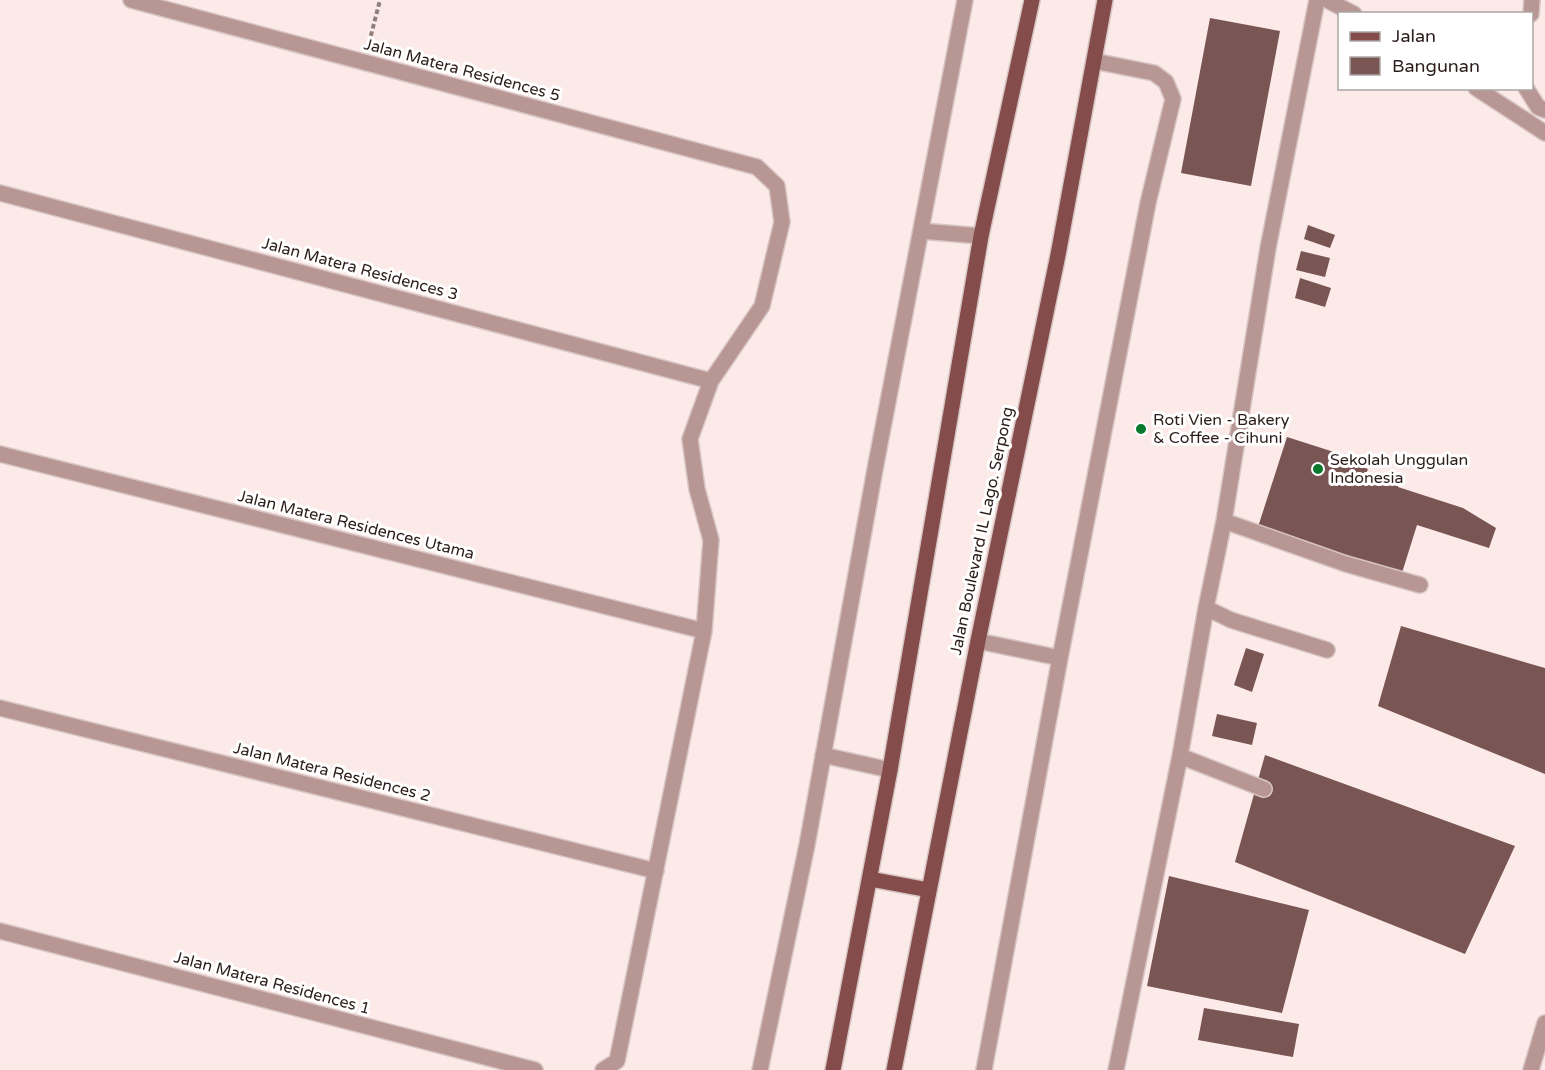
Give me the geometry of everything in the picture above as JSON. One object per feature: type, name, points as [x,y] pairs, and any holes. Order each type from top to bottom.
[{"type":"main road","points":[[834,1070],[890,770],[981,236],[1032,0]]},
{"type":"main road","name":"Jalan Boulevard IL Lago. Serpong","points":[[894,1070],[978,642],[1058,255],[1105,0]]},
{"type":"main road","points":[[870,879],[929,890]]},
{"type":"street","name":"Jalan Matera Residences 5","points":[[131,0],[757,167],[777,186],[782,222],[762,306],[711,381]]},
{"type":"street","points":[[760,1070],[807,845],[876,464],[965,0]]},
{"type":"street","points":[[1116,1070],[1180,756],[1224,521],[1268,248],[1317,0]]},
{"type":"street","points":[[1327,0],[1350,12]]},
{"type":"street","points":[[984,1070],[1060,658],[1148,203],[1173,99],[1166,82],[1154,73],[1094,61]]},
{"type":"street","points":[[1479,90],[1545,133]]},
{"type":"street","points":[[1528,90],[1542,109]]},
{"type":"street","name":"Jalan Matera Residences 3","points":[[0,193],[711,381]]},
{"type":"street","points":[[921,231],[981,236]]},
{"type":"street","points":[[603,1070],[617,1061],[704,631],[711,540],[697,489],[690,439],[711,381]]},
{"type":"street","name":"Jalan Matera Residences Utama","points":[[0,454],[704,631]]},
{"type":"street","points":[[1224,521],[1346,564],[1420,585]]},
{"type":"street","points":[[1206,608],[1231,620],[1327,650]]},
{"type":"street","points":[[978,642],[1060,658]]},
{"type":"street","name":"Jalan Matera Residences 2","points":[[0,708],[656,871]]},
{"type":"street","points":[[823,754],[890,770]]},
{"type":"street","points":[[1180,756],[1264,789]]},
{"type":"street","name":"Jalan Matera Residences 1","points":[[0,931],[536,1070]]},
{"type":"street","points":[[1531,1070],[1545,1023]]},
{"type":"path","points":[[363,62],[380,0]]},
{"type":"building","points":[[1210,18],[1280,31],[1251,186],[1181,173]]},
{"type":"building","points":[[1308,225],[1335,235],[1330,248],[1304,239]]},
{"type":"building","points":[[1301,251],[1330,258],[1325,277],[1296,270]]},
{"type":"building","points":[[1300,278],[1331,288],[1325,307],[1295,298]]},
{"type":"building","name":"Sekolah Unggulan Indonesia","points":[[1287,437],[1334,452],[1333,457],[1368,469],[1366,474],[1399,484],[1398,487],[1463,508],[1496,528],[1489,548],[1417,525],[1401,576],[1257,530]]},
{"type":"building","points":[[1401,626],[1545,668],[1545,774],[1378,706]]},
{"type":"building","points":[[1246,648],[1264,654],[1252,692],[1234,685]]},
{"type":"building","points":[[1217,714],[1257,723],[1252,745],[1212,736]]},
{"type":"building","points":[[1265,755],[1515,846],[1465,954],[1235,862]]},
{"type":"building","points":[[1169,876],[1309,910],[1282,1013],[1147,986]]},
{"type":"building","points":[[1204,1008],[1299,1024],[1293,1057],[1198,1040]]},
{"type":"place","name":"Roti Vien - Bakery & Coffee - Cihuni","points":[[1141,429]]},
{"type":"place","name":"Sekolah Unggulan Indonesia","points":[[1318,469]]}]
